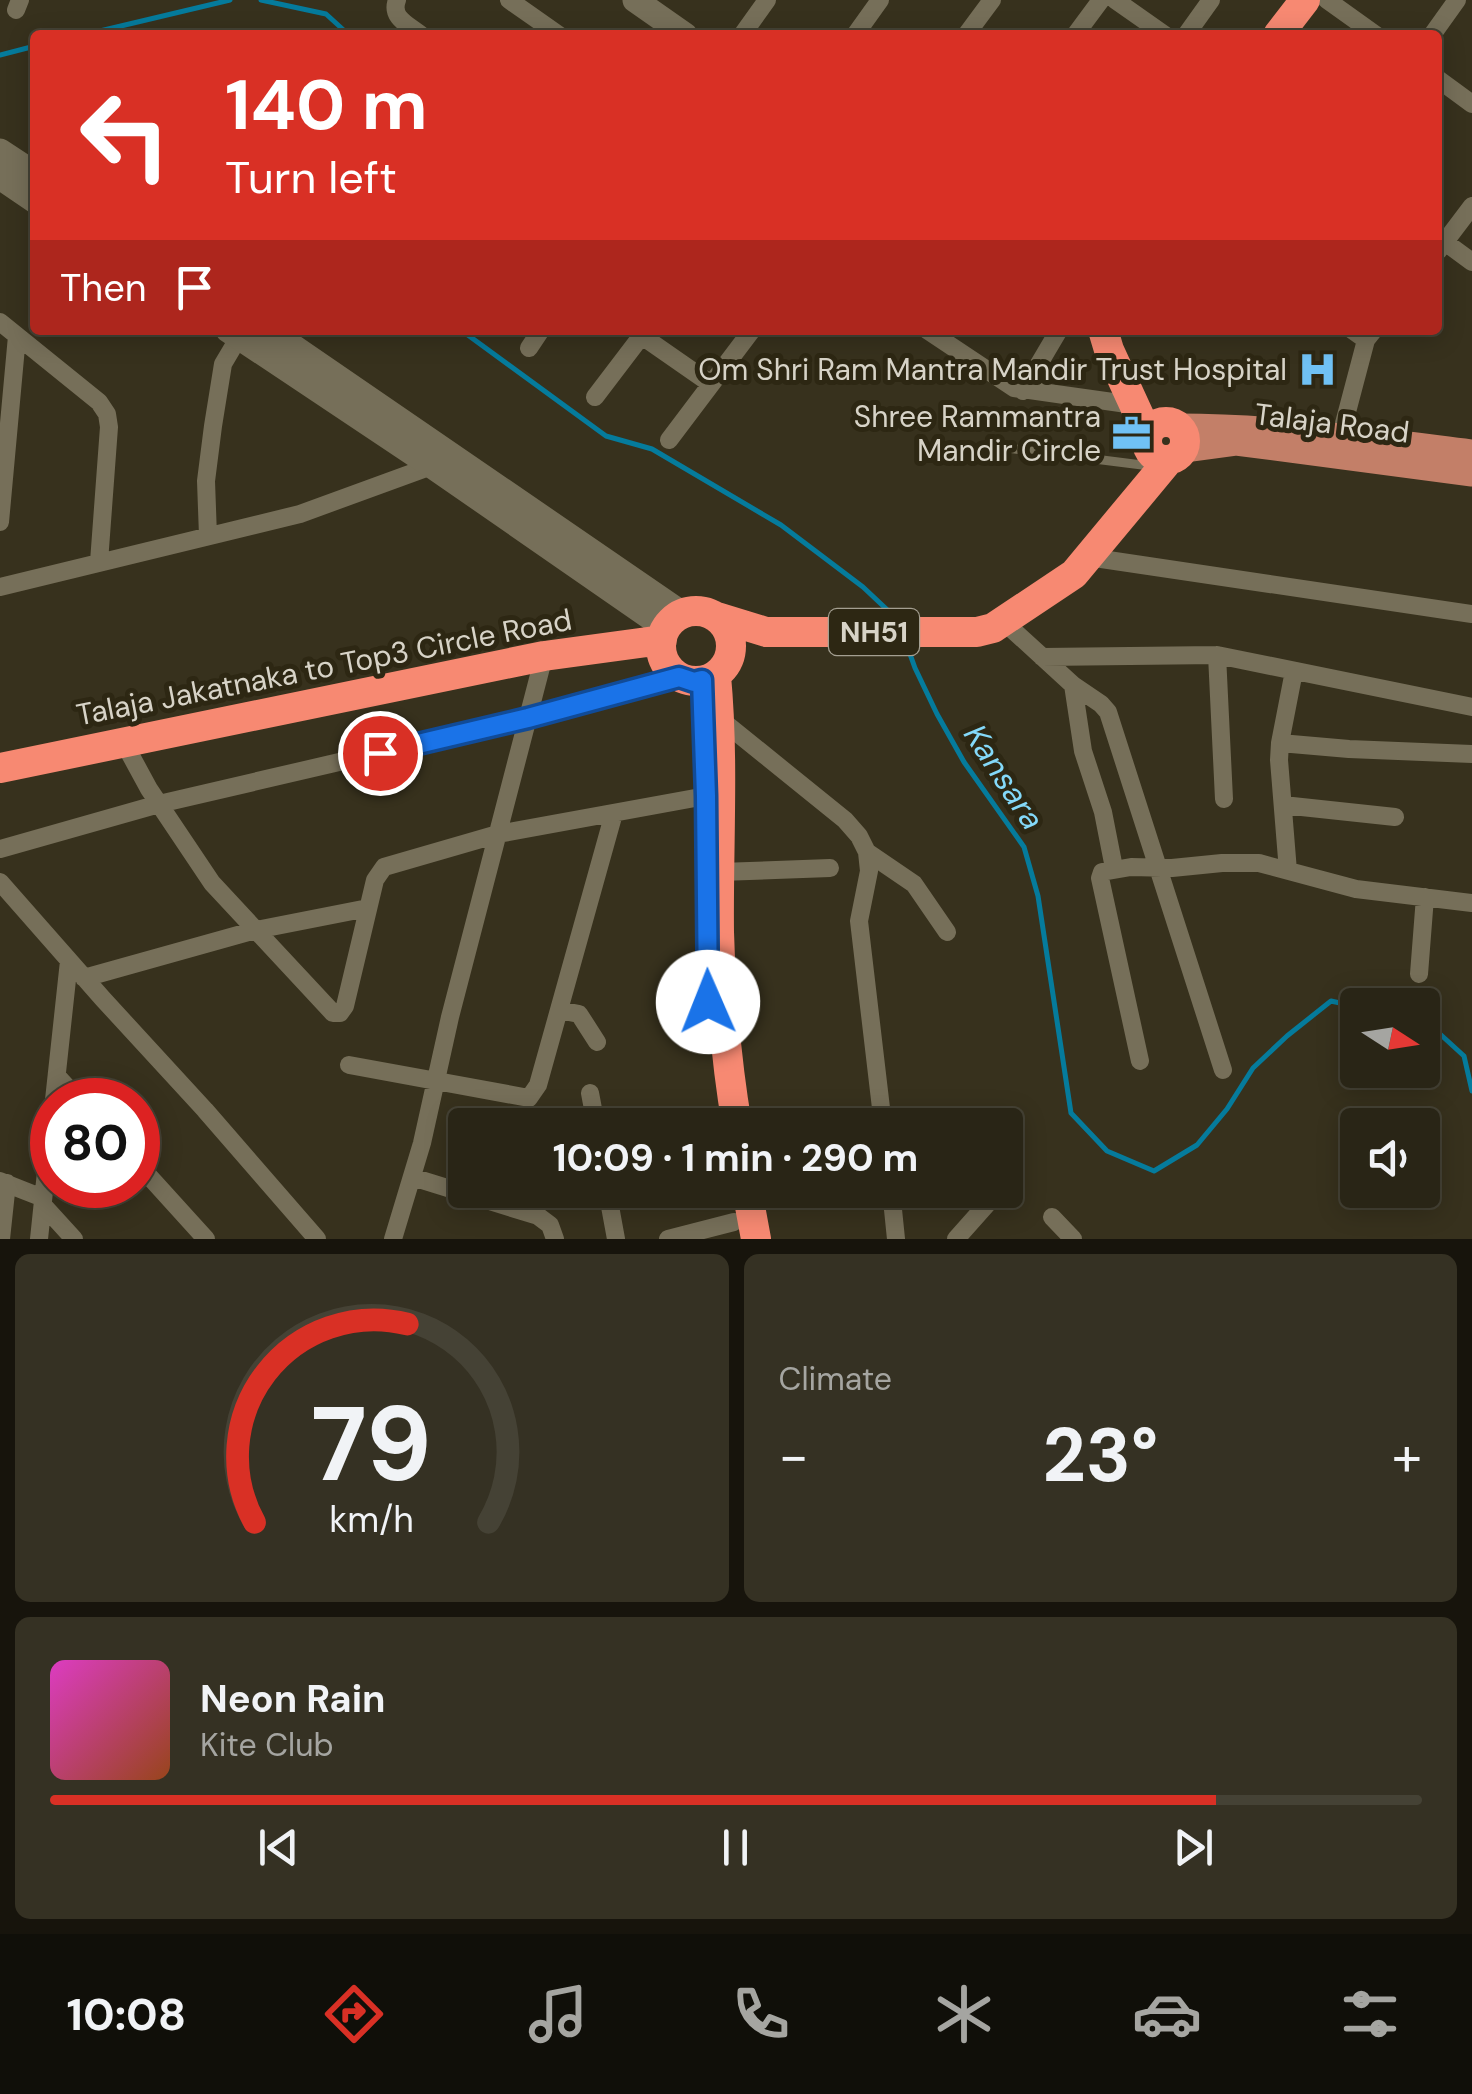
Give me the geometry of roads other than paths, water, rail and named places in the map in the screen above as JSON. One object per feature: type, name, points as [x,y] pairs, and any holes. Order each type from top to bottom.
[{"type":"highway","points":[[1266,30],[1288,0]]},
{"type":"highway","points":[[1282,30],[1305,0]]},
{"type":"highway","points":[[1104,335],[1134,405],[1163,445]]},
{"type":"highway","points":[[1121,335],[1163,445]]},
{"type":"highway","points":[[990,626],[1069,578],[1088,557],[1163,445]]},
{"type":"highway","points":[[1040,596],[1053,574],[1163,445]]},
{"type":"highway","points":[[720,1108],[708,985],[707,673],[731,641],[725,626],[681,624],[662,652],[667,667],[707,673],[768,632]]},
{"type":"highway","name":"NH51","points":[[681,624],[768,632],[990,626]]},
{"type":"highway","name":"Talaja Jakatnaka to Top3 Circle Road","points":[[0,768],[681,624]]},
{"type":"highway","points":[[707,673],[720,719],[720,934],[726,1064],[733,1108]]},
{"type":"highway","points":[[735,1208],[743,1233]]},
{"type":"highway","points":[[743,1233],[746,1208]]},
{"type":"main road","points":[[636,0],[678,30]]},
{"type":"main road","points":[[0,151],[30,171]]},
{"type":"main road","points":[[0,177],[30,198]]},
{"type":"main road","points":[[241,335],[281,341],[456,458],[681,624]]},
{"type":"main road","points":[[281,341],[432,466],[681,624]]},
{"type":"main road","name":"Talaja Road","points":[[1163,445],[1234,426],[1472,474]]},
{"type":"main road","name":"Talaja Road","points":[[1338,446],[1472,452]]},
{"type":"street","points":[[397,0],[397,16],[415,30]]},
{"type":"street","points":[[509,0],[553,30]]},
{"type":"street","points":[[746,30],[767,0]]},
{"type":"street","points":[[858,30],[880,0]]},
{"type":"street","points":[[970,30],[992,0]]},
{"type":"street","points":[[1080,30],[1102,0]]},
{"type":"street","points":[[1115,0],[1158,30]]},
{"type":"street","points":[[1190,30],[1212,0]]},
{"type":"street","points":[[1327,0],[1369,30]]},
{"type":"street","points":[[1436,30],[1458,0]]},
{"type":"street","points":[[1442,82],[1472,104]]},
{"type":"street","points":[[1442,241],[1472,206]]},
{"type":"street","points":[[1442,244],[1472,262]]},
{"type":"street","points":[[0,322],[99,402],[107,414],[99,562]]},
{"type":"street","points":[[208,536],[206,481],[213,426],[223,364],[234,335]]},
{"type":"street","points":[[529,348],[538,335]]},
{"type":"street","points":[[595,397],[642,335]]},
{"type":"street","points":[[647,335],[711,384]]},
{"type":"street","points":[[669,440],[748,335]]},
{"type":"street","points":[[934,335],[1008,386],[1134,405]]},
{"type":"street","points":[[1023,391],[1056,335]]},
{"type":"street","points":[[1338,446],[1364,335]]},
{"type":"street","points":[[0,522],[17,336]]},
{"type":"street","points":[[0,587],[300,514],[456,458]]},
{"type":"street","points":[[1088,557],[1472,614]]},
{"type":"street","points":[[990,626],[1042,657],[1108,712],[1223,1070]]},
{"type":"street","points":[[392,1239],[422,1143],[450,1017],[544,656]]},
{"type":"street","points":[[1042,657],[1216,656],[1472,706]]},
{"type":"street","points":[[1216,656],[1224,799]]},
{"type":"street","points":[[1288,871],[1280,743],[1294,670]]},
{"type":"street","points":[[0,849],[159,804],[707,673]]},
{"type":"street","points":[[1073,686],[1083,752],[1103,812],[1114,868]]},
{"type":"street","points":[[720,719],[845,820],[860,836],[867,852],[869,871],[859,921],[881,1108]]},
{"type":"street","points":[[124,742],[212,884],[333,1012],[340,1014],[374,880],[384,867],[498,834],[706,796]]},
{"type":"street","points":[[1280,743],[1472,754]]},
{"type":"street","points":[[1283,805],[1395,817]]},
{"type":"street","points":[[349,1065],[529,1098],[538,1084],[614,813]]},
{"type":"street","points":[[867,852],[914,884],[947,932]]},
{"type":"street","points":[[1140,1061],[1100,878],[1102,872],[1114,868],[1259,863],[1356,890],[1472,903]]},
{"type":"street","points":[[720,872],[830,868]]},
{"type":"street","points":[[0,882],[317,1239]]},
{"type":"street","points":[[1419,974],[1425,898]]},
{"type":"street","points":[[84,978],[256,930],[368,908]]},
{"type":"street","points":[[57,1076],[70,961]]},
{"type":"street","points":[[559,1010],[579,1014],[597,1042]]},
{"type":"street","points":[[590,1093],[593,1108]]},
{"type":"street","points":[[412,1178],[538,1216],[550,1224],[554,1239]]},
{"type":"street","points":[[1,1239],[3,1182],[30,1196]]},
{"type":"street","points":[[160,1188],[206,1239]]},
{"type":"street","points":[[39,1239],[42,1208]]},
{"type":"street","points":[[48,1208],[74,1239]]},
{"type":"street","points":[[610,1208],[616,1239]]},
{"type":"street","points":[[893,1208],[896,1239]]},
{"type":"street","points":[[956,1239],[984,1208]]},
{"type":"street","points":[[1052,1217],[1074,1239]]},
{"type":"street","points":[[668,1239],[743,1233]]},
{"type":"lane","points":[[999,447],[1163,445]]},
{"type":"waterway","name":"Kansara","points":[[104,30],[230,0]]},
{"type":"waterway","name":"Kansara","points":[[261,0],[326,14],[344,30]]},
{"type":"waterway","name":"Kansara","points":[[0,55],[30,47]]},
{"type":"waterway","name":"Kansara","points":[[468,335],[606,436],[652,449],[781,525],[863,587],[897,619]]},
{"type":"waterway","name":"Kansara","points":[[906,643],[937,714],[964,762],[1024,847],[1038,896],[1071,1113],[1107,1151],[1154,1171],[1197,1145],[1227,1109],[1253,1068],[1331,1001],[1340,1003]]},
{"type":"waterway","name":"Kansara","points":[[1440,1034],[1464,1056],[1472,1091]]},
{"type":"place","name":"Om Shri Ram Mantra Mandir Trust Hospital","points":[[1317,369]]},
{"type":"place","name":"Shree Rammantra Mandir Circle","points":[[1131,433]]}]
